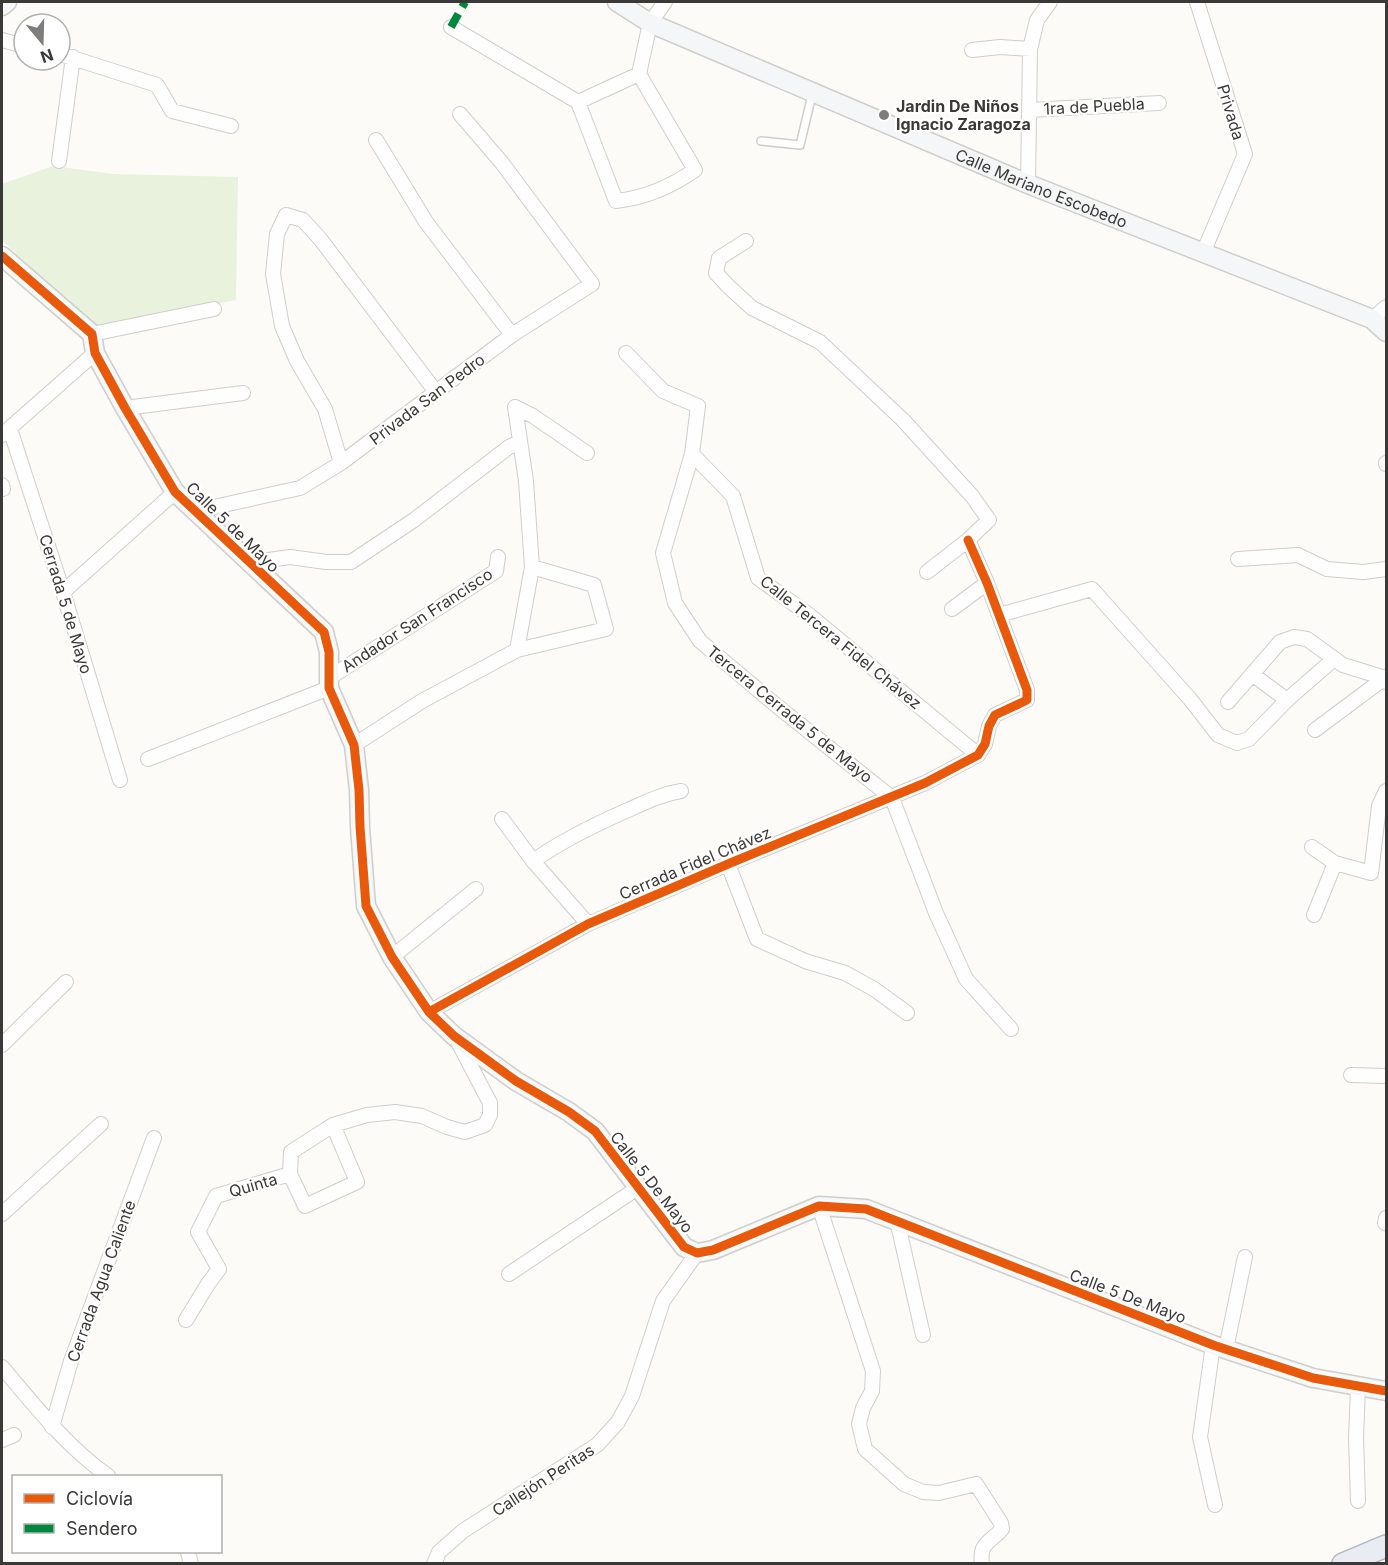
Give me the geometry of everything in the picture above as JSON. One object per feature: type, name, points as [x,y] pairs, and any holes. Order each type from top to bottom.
[{"type":"main road","points":[[1343,1563],[1386,1545]]},
{"type":"street","points":[[2,6],[7,2]]},
{"type":"street","name":"Calle Mariano Escobedo","points":[[616,2],[650,23],[1028,184],[1372,319],[1386,332]]},
{"type":"street","points":[[451,27],[578,102],[616,201],[634,199],[681,180],[695,170],[639,74],[650,23],[665,2]]},
{"type":"street","points":[[1028,184],[1030,50],[1037,20],[1050,2]]},
{"type":"street","name":"Privada","points":[[1197,2],[1245,154],[1203,253]]},
{"type":"street","points":[[972,50],[1000,47],[1030,50]]},
{"type":"street","points":[[72,58],[157,85],[172,111],[231,126]]},
{"type":"street","points":[[59,161],[65,72]]},
{"type":"street","points":[[578,102],[639,74]]},
{"type":"street","name":"1ra de Puebla","points":[[1030,110],[1159,103]]},
{"type":"street","name":"Privada San Pedro","points":[[196,511],[300,488],[341,464],[512,335],[592,284],[502,163],[460,114]]},
{"type":"street","points":[[376,140],[426,222],[512,335]]},
{"type":"street","points":[[341,464],[325,409],[297,361],[282,326],[273,274],[277,234],[286,215],[303,219],[321,240],[436,392]]},
{"type":"street","points":[[746,241],[719,258],[716,273],[752,308],[820,342],[903,420],[972,496],[989,520],[968,540],[927,572]]},
{"type":"street","points":[[2,256],[92,334],[214,309]]},
{"type":"street","points":[[1372,319],[1386,307]]},
{"type":"street","name":"Calle 5 de Mayo","points":[[92,334],[95,353],[175,492],[324,632],[329,652],[329,683],[354,745]]},
{"type":"street","points":[[6,432],[95,353]]},
{"type":"street","name":"Tercera Cerrada 5 de Mayo","points":[[626,353],[663,391],[698,406],[692,454],[663,553],[675,603],[700,641],[892,798]]},
{"type":"street","points":[[125,408],[243,393]]},
{"type":"street","points":[[517,650],[532,567],[526,481],[514,407],[533,416],[587,453]]},
{"type":"street","name":"Cerrada 5 de Mayo","points":[[6,432],[63,592],[120,780]]},
{"type":"street","name":"Calle 5 de Mayo","points":[[248,563],[290,557],[326,562],[351,562],[414,520],[509,447],[519,442]]},
{"type":"street","name":"Calle Tercera Fidel Chávez","points":[[692,454],[733,496],[758,578],[809,615],[978,755]]},
{"type":"street","points":[[63,592],[175,492]]},
{"type":"street","points":[[968,540],[987,583],[1027,690],[1027,700],[995,715],[989,726],[985,744],[978,755]]},
{"type":"street","points":[[1238,559],[1298,555],[1327,569],[1363,572],[1386,569]]},
{"type":"street","name":"Andador San Francisco","points":[[329,683],[496,571],[498,557]]},
{"type":"street","points":[[354,745],[422,701],[517,650],[606,629],[594,585],[532,567]]},
{"type":"street","points":[[952,609],[987,583]]},
{"type":"street","points":[[999,615],[1092,589],[1191,699],[1218,735],[1237,743],[1249,739],[1287,700],[1334,658]]},
{"type":"street","points":[[1228,702],[1280,642],[1294,637],[1306,639],[1343,665],[1386,679]]},
{"type":"street","points":[[1252,675],[1287,700]]},
{"type":"street","points":[[1315,730],[1386,679]]},
{"type":"street","points":[[147,759],[329,683]]},
{"type":"street","name":"Calle 5 De Mayo","points":[[354,745],[366,906],[392,957],[429,1012],[454,1036],[516,1081],[569,1112],[595,1131],[684,1247],[697,1253],[713,1250],[819,1206],[866,1209],[1220,1347],[1313,1378],[1386,1390]]},
{"type":"street","name":"Cerrada Fidel Chávez","points":[[429,1012],[588,924],[728,864],[892,798],[978,755]]},
{"type":"street","points":[[533,861],[552,848],[606,820],[665,794],[681,791]]},
{"type":"street","points":[[1312,847],[1335,863],[1371,873],[1379,806],[1386,791]]},
{"type":"street","points":[[892,798],[936,913],[966,980],[1011,1029]]},
{"type":"street","points":[[502,819],[533,861],[588,924]]},
{"type":"street","points":[[1314,915],[1335,863]]},
{"type":"street","points":[[728,864],[757,939],[805,961],[845,973],[874,989],[907,1013]]},
{"type":"street","points":[[392,957],[476,889]]},
{"type":"street","points":[[2,1045],[66,982]]},
{"type":"street","points":[[290,1174],[305,1206],[357,1182],[333,1125],[367,1115],[395,1112],[422,1116],[465,1132],[484,1125],[490,1115],[490,1103],[454,1036]]},
{"type":"street","points":[[1351,1075],[1386,1076]]},
{"type":"street","points":[[2,1214],[100,1124]]},
{"type":"street","name":"Quinta","points":[[186,1320],[219,1269],[198,1232],[216,1196],[290,1174],[291,1152],[333,1125]]},
{"type":"street","name":"Cerrada Agua Caliente","points":[[52,1427],[71,1361],[154,1138]]},
{"type":"street","points":[[508,1274],[639,1187]]},
{"type":"street","points":[[819,1206],[873,1371],[873,1390],[863,1408],[859,1424],[865,1449],[903,1484],[923,1492],[939,1493],[976,1484],[1001,1523],[1002,1529],[982,1546],[982,1563]]},
{"type":"street","points":[[897,1220],[923,1335]]},
{"type":"street","name":"Callejón Peritas","points":[[434,1563],[439,1552],[463,1531],[597,1445],[618,1422],[632,1396],[663,1301],[697,1253]]},
{"type":"street","points":[[1215,1505],[1200,1437],[1220,1347],[1245,1257]]},
{"type":"street","points":[[2,1367],[52,1427],[90,1464],[106,1475]]},
{"type":"street","points":[[1358,1387],[1356,1438],[1358,1501]]},
{"type":"lane","points":[[761,141],[800,145],[813,92]]},
{"type":"green space","points":[[53,166],[114,174],[238,177],[236,300],[95,329],[2,240],[2,184]]},
{"type":"marked path","points":[[451,27],[465,2]]},
{"type":"cycle path","points":[[2,256],[92,334],[95,353],[175,492],[324,632],[329,652],[329,688],[354,745],[366,906],[392,957],[429,1012],[454,1036],[516,1081],[569,1112],[595,1131],[684,1247],[697,1253],[713,1250],[819,1206],[866,1209],[1213,1345],[1313,1378],[1386,1391]]},
{"type":"cycle path","points":[[429,1012],[588,924],[925,783],[978,755],[985,744],[989,726],[995,715],[1027,700],[1027,690],[987,583],[968,540]]},
{"type":"place","name":"Jardin De Niños Ignacio Zaragoza","points":[[884,115]]}]
